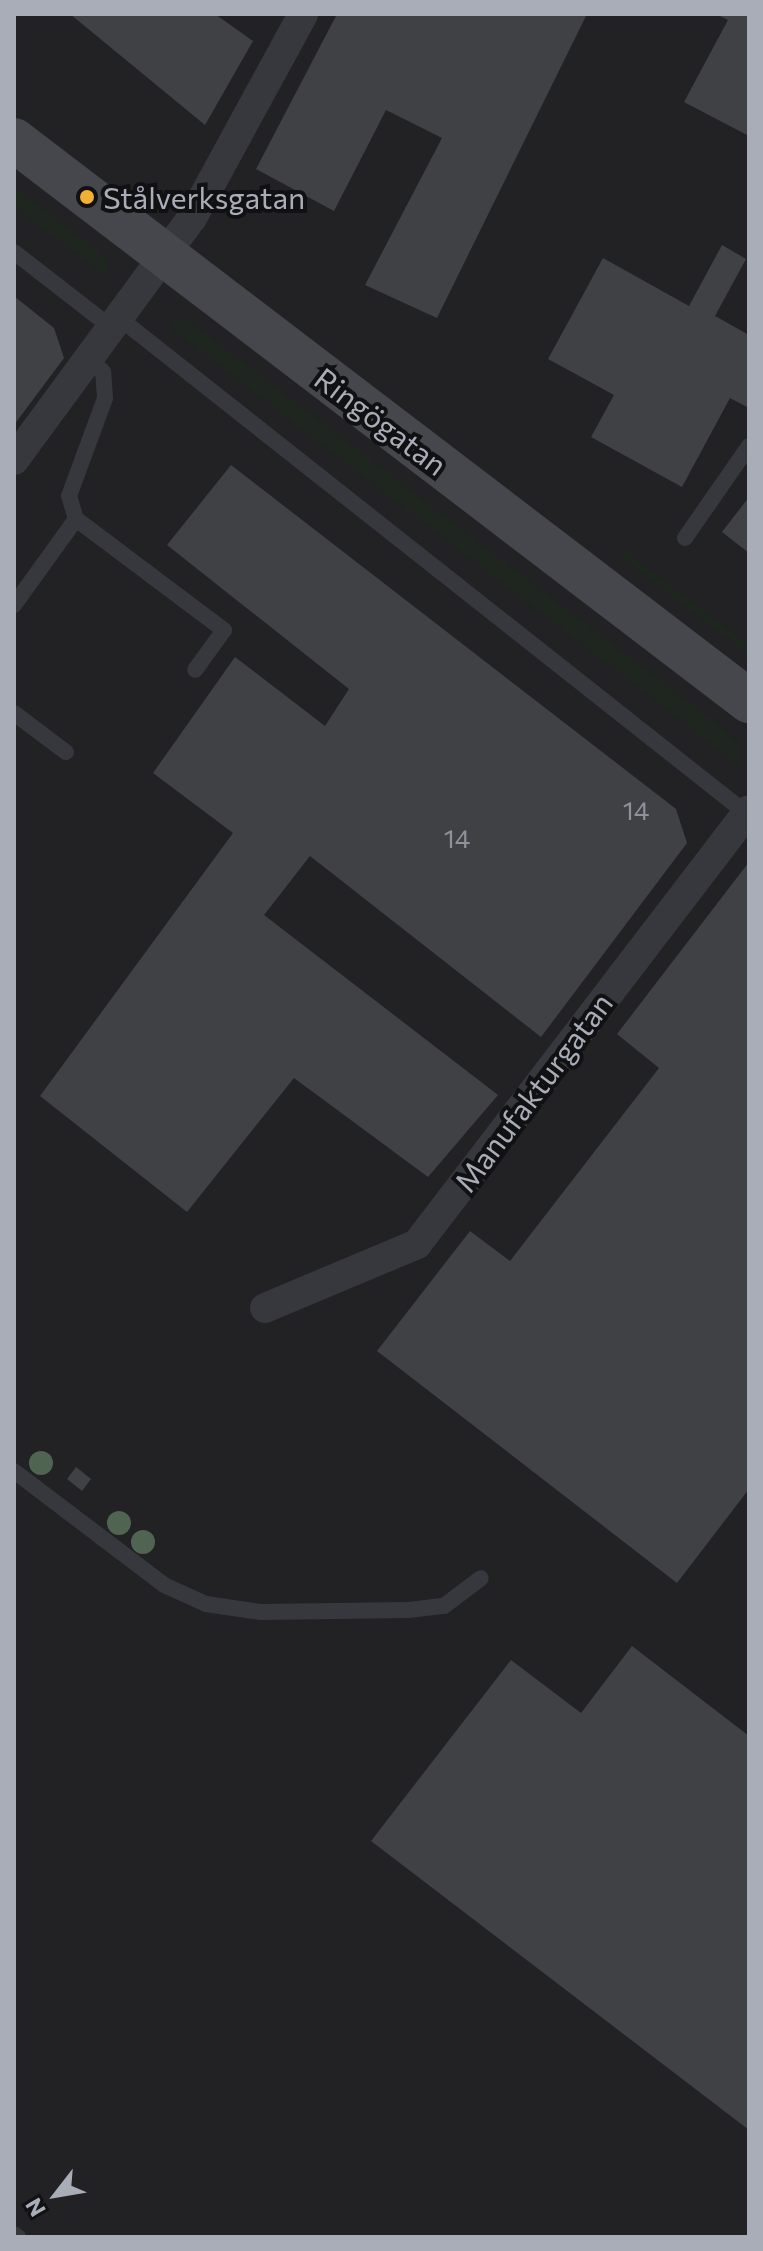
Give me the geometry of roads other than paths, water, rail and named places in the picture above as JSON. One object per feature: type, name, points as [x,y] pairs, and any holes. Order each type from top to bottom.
[{"type":"street","points":[[14,460],[119,326],[217,178],[303,14]]},
{"type":"street","name":"Ringögatan","points":[[14,140],[749,701]]},
{"type":"street","name":"Manufakturgatan","points":[[265,1308],[417,1244],[748,811]]},
{"type":"lane","points":[[14,252],[119,326],[748,811]]},
{"type":"lane","points":[[92,361],[103,372],[105,398],[69,496],[76,519],[224,630],[195,670]]},
{"type":"lane","points":[[685,538],[749,446]]},
{"type":"lane","points":[[14,605],[76,519]]},
{"type":"lane","points":[[14,713],[66,752]]},
{"type":"lane","points":[[14,1471],[164,1585],[206,1604],[261,1612],[409,1610],[444,1606],[481,1578]]},
{"type":"place","name":"Stålverksgatan","points":[[87,197]]}]
